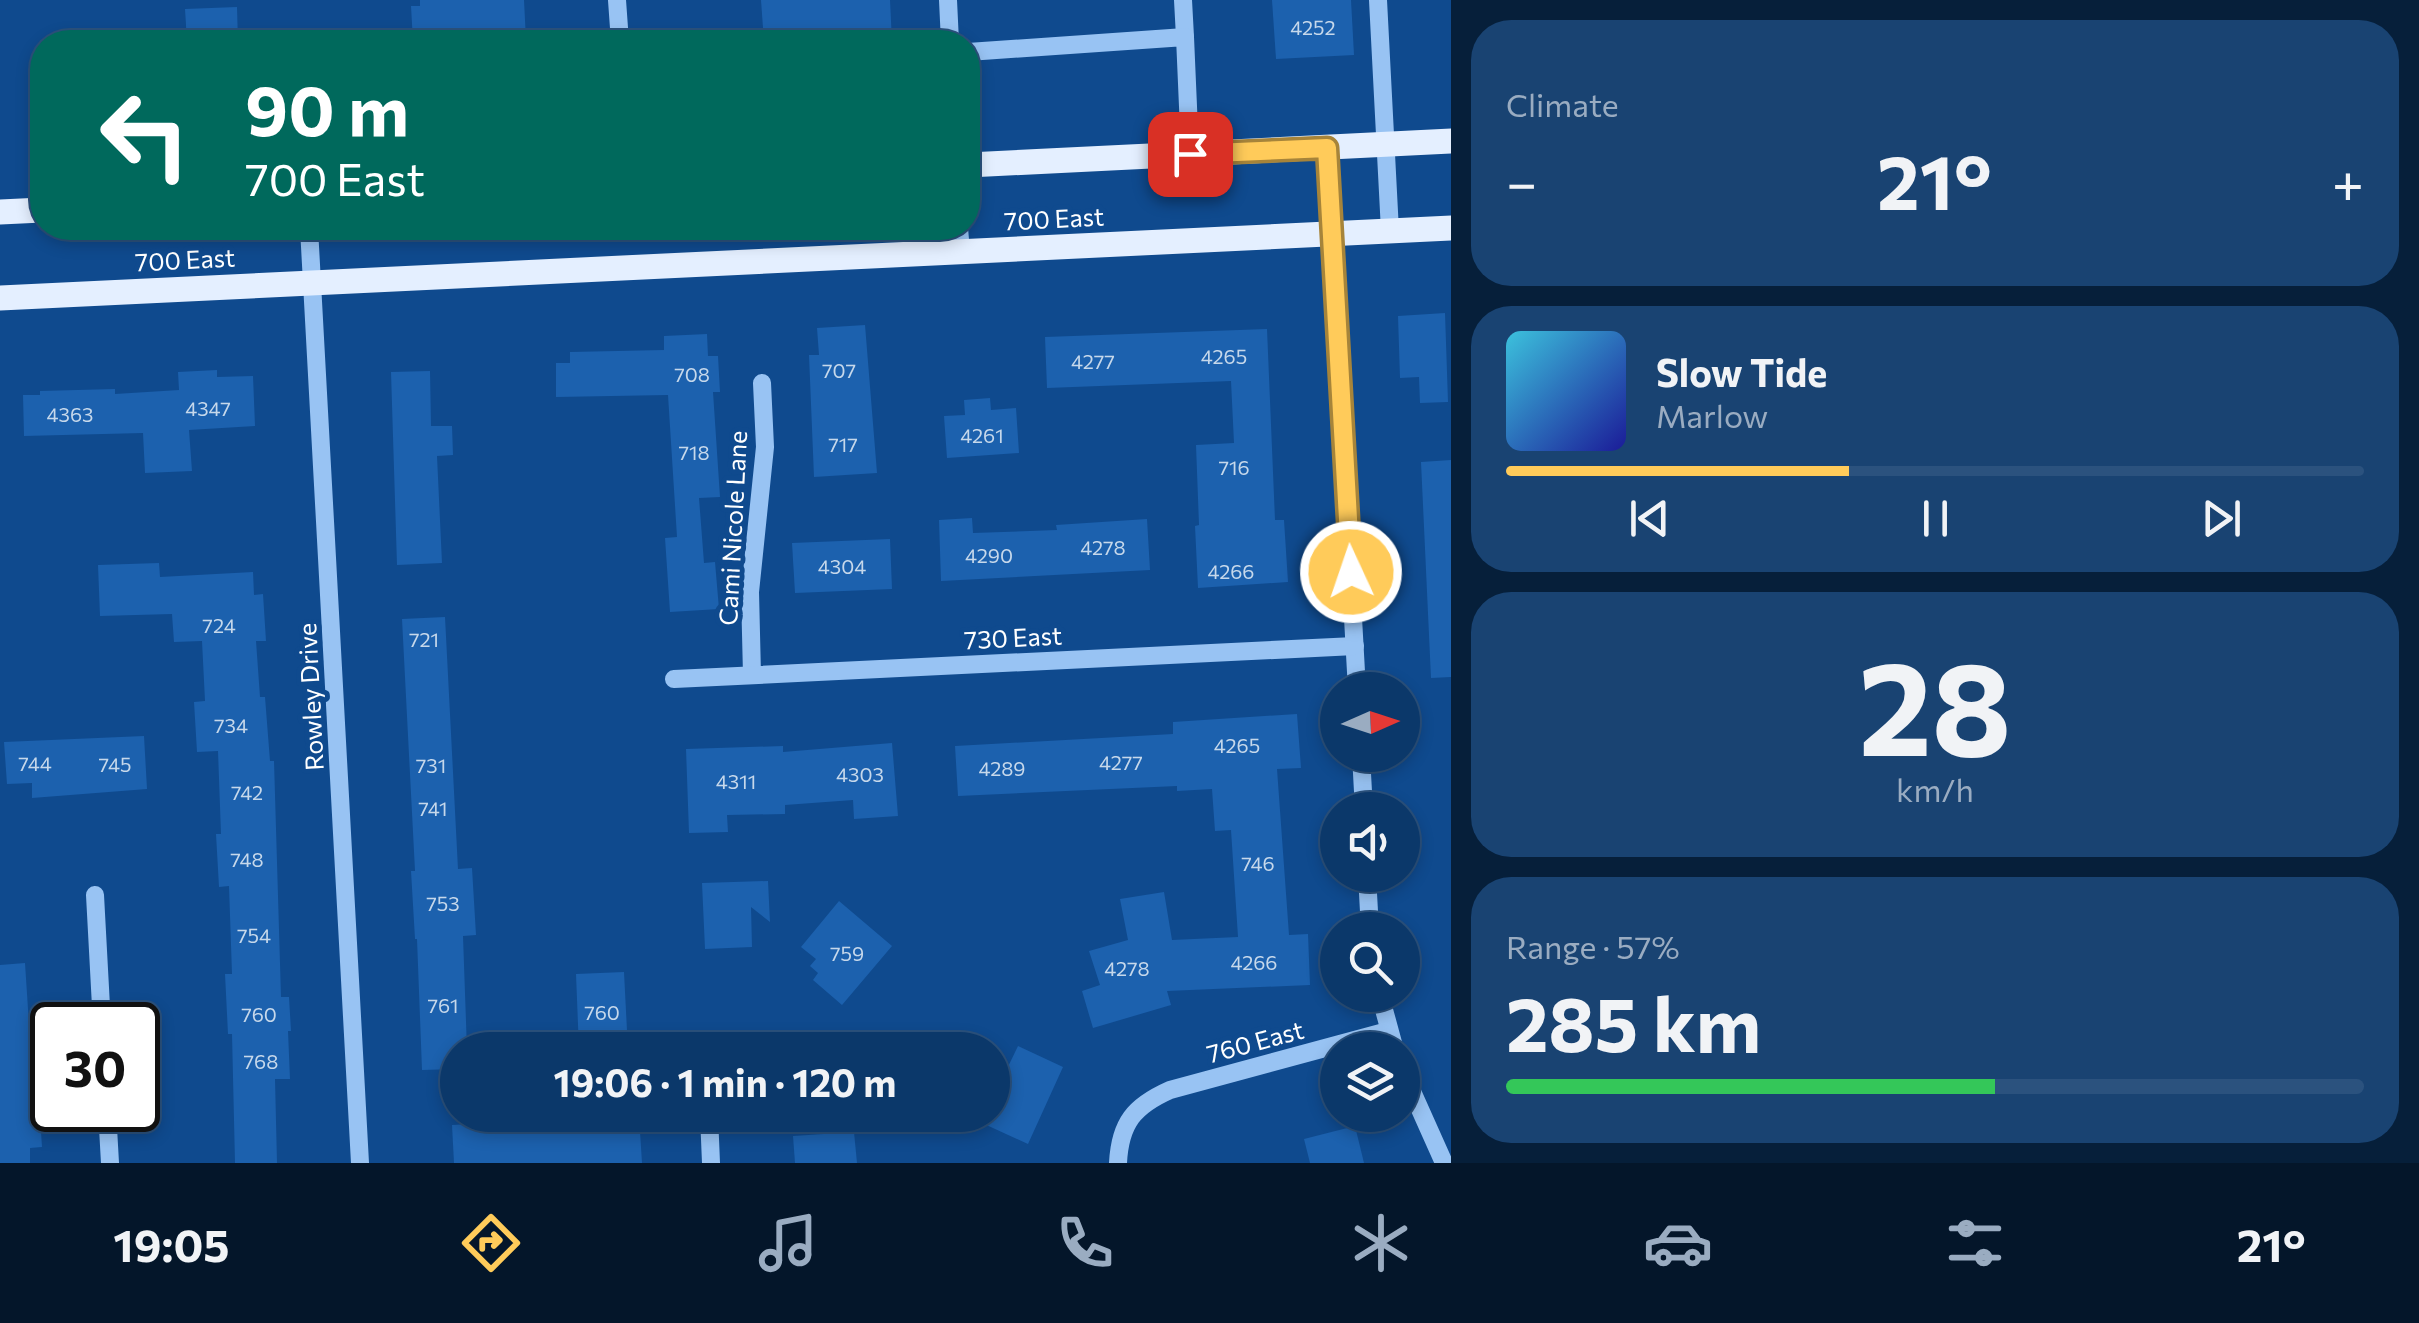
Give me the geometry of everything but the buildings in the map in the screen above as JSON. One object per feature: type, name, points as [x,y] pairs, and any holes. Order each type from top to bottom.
[{"type":"main road","points":[[980,164],[1451,141]]},
{"type":"main road","points":[[0,212],[30,211]]},
{"type":"main road","name":"700 East","points":[[980,240],[1332,234],[1451,228]]},
{"type":"main road","name":"700 East","points":[[0,298],[312,283],[960,240]]},
{"type":"street","points":[[618,0],[619,30]]},
{"type":"street","points":[[948,0],[949,30]]},
{"type":"street","points":[[1183,0],[1190,154]]},
{"type":"street","points":[[1378,0],[1390,231]]},
{"type":"street","points":[[980,51],[1185,37]]},
{"type":"street","points":[[1327,148],[1357,672]]},
{"type":"street","name":"Rowley Drive","points":[[310,240],[360,1163]]},
{"type":"street","name":"Cami Nicole Lane","points":[[752,674],[750,592],[765,448],[762,384]]},
{"type":"street","name":"730 East","points":[[674,679],[1355,646]]},
{"type":"street","points":[[95,895],[101,1002]]},
{"type":"street","points":[[1384,1012],[1388,1031]]},
{"type":"street","name":"760 East","points":[[1118,1163],[1122,1133],[1138,1108],[1170,1090],[1388,1031]]},
{"type":"street","points":[[1420,1109],[1444,1163]]},
{"type":"street","points":[[108,1132],[110,1163]]},
{"type":"street","points":[[710,1132],[712,1163]]},
{"type":"route","points":[[1190,154],[1327,148],[1351,572]]}]
